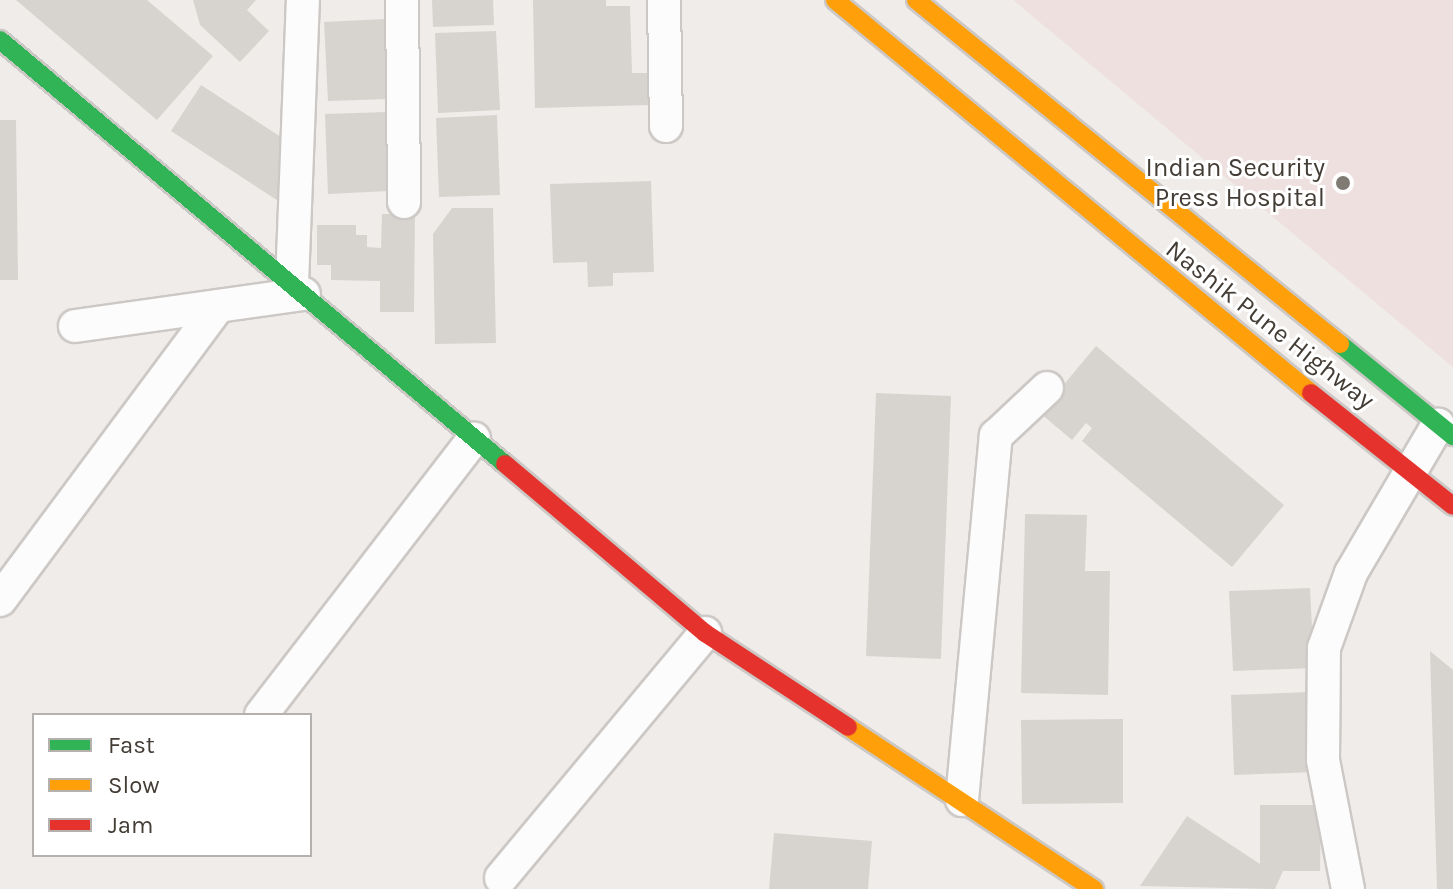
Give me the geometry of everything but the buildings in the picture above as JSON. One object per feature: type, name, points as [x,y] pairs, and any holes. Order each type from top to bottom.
[{"type":"main road","name":"Nashik Pune Highway","points":[[835,0],[1165,277],[1413,469],[1453,506]]},
{"type":"main road","name":"Nashik Pune Highway","points":[[916,0],[1446,430]]},
{"type":"main road","points":[[0,40],[705,633],[1094,889]]},
{"type":"street","points":[[75,326],[218,306],[298,289],[303,0]]},
{"type":"street","points":[[402,0],[404,202]]},
{"type":"street","points":[[664,0],[666,126]]},
{"type":"street","points":[[0,600],[218,306]]},
{"type":"street","points":[[962,800],[996,436],[1047,388]]},
{"type":"street","points":[[1348,889],[1323,760],[1324,648],[1351,573],[1413,469],[1446,430]]},
{"type":"street","points":[[263,713],[474,438]]},
{"type":"street","points":[[501,878],[705,633]]},
{"type":"shaded area","name":"Indian Security Press Hospital","points":[[1013,0],[1453,0],[1453,367]]},
{"type":"traffic: fast","points":[[0,40],[505,464]]},
{"type":"traffic: fast","points":[[1340,344],[1453,436]]},
{"type":"traffic: slow","points":[[835,0],[1311,393]]},
{"type":"traffic: slow","points":[[916,0],[1340,344]]},
{"type":"traffic: slow","points":[[848,727],[1094,889]]},
{"type":"traffic: jam","points":[[1311,393],[1453,506]]},
{"type":"traffic: jam","points":[[505,464],[705,633],[848,727]]},
{"type":"place","name":"Indian Security Press Hospital","points":[[1343,183]]}]
